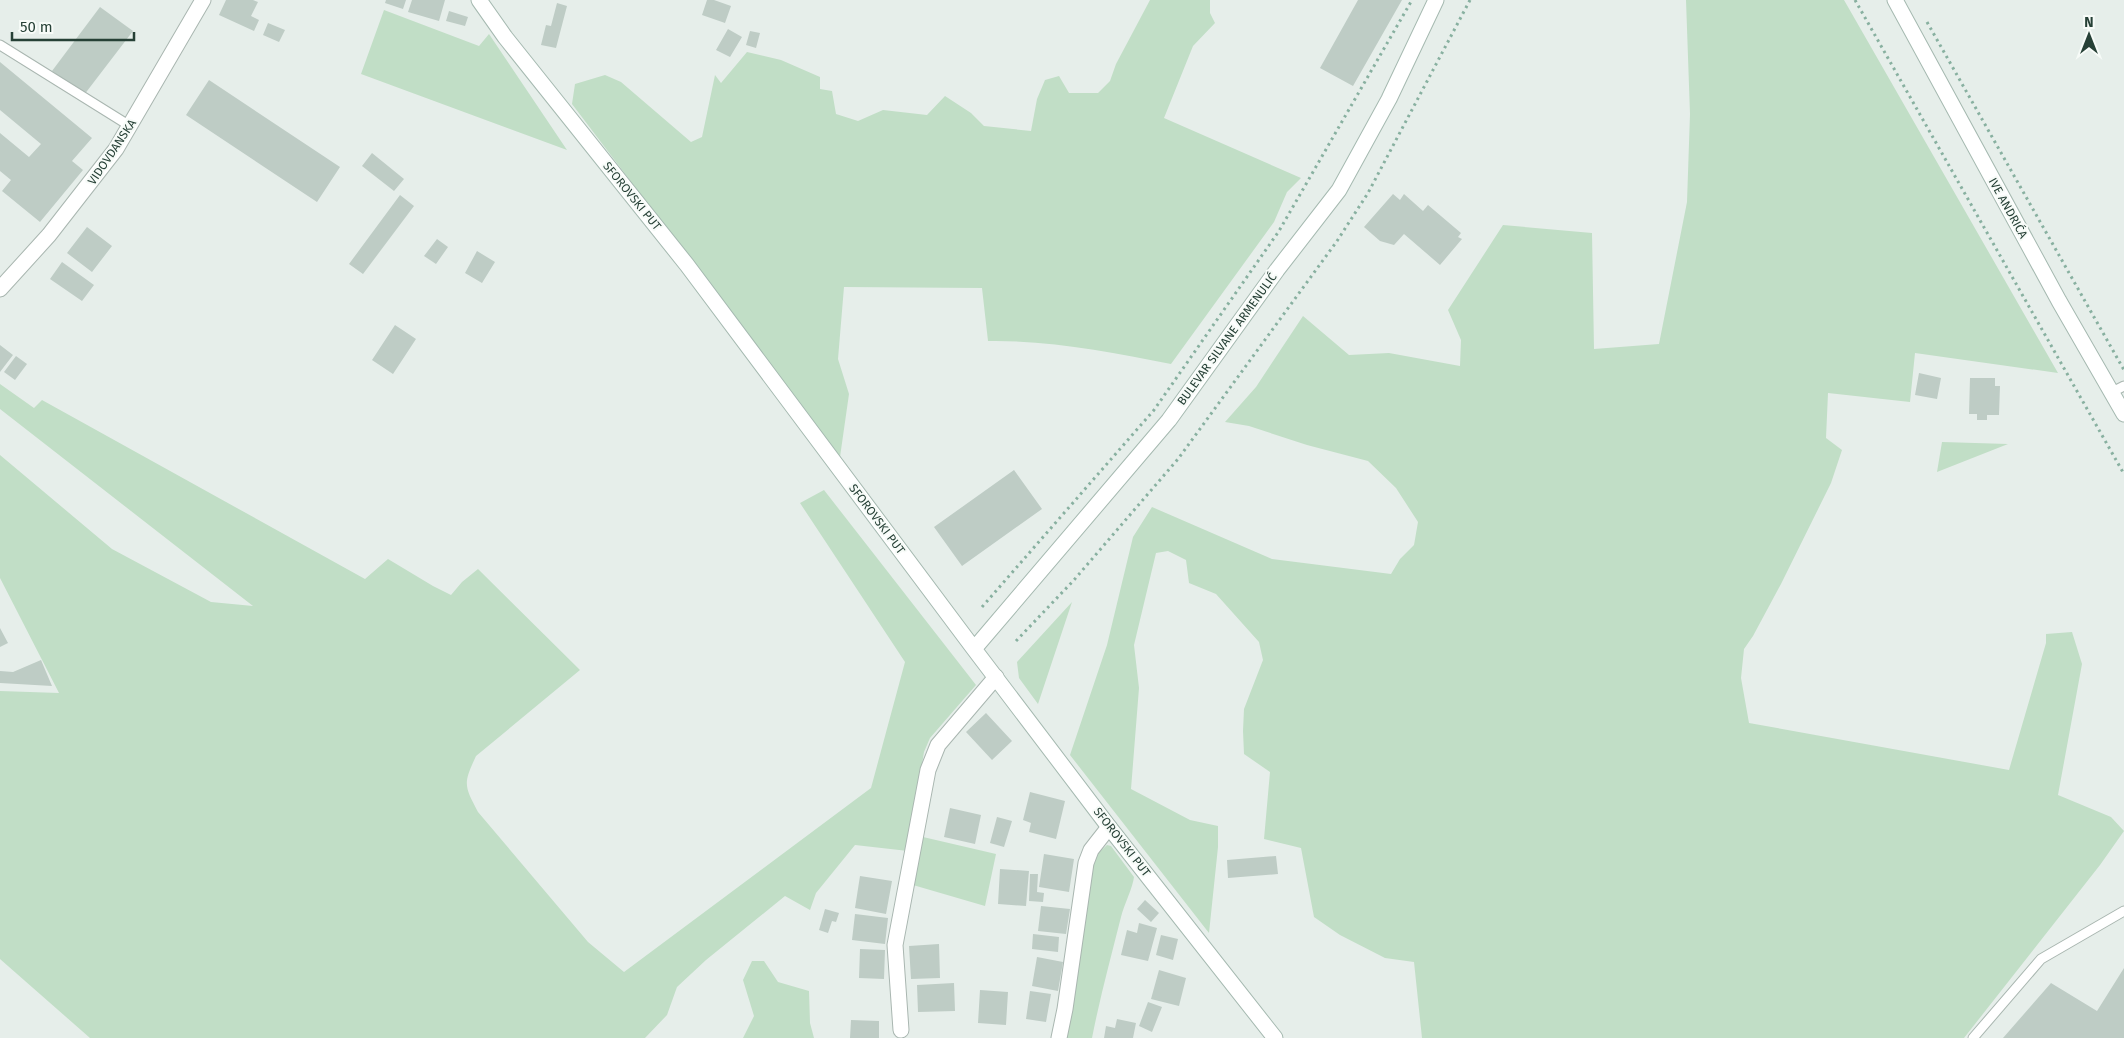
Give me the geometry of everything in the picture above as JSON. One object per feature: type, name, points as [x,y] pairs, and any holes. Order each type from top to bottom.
[{"type":"street","name":"VIDOVDANSKA","points":[[0,289],[49,235],[116,149],[203,0]]},
{"type":"street","name":"SFOROVSKI PUT","points":[[479,0],[505,37],[687,265],[974,649],[1275,1038]]},
{"type":"street","name":"BULEVAR SILVANE ARMENULIĆ","points":[[974,649],[1169,420],[1277,270],[1339,190],[1389,99],[1436,0]]},
{"type":"street","name":"IVE ANDRIĆA","points":[[1895,0],[2058,301],[2118,389],[2124,414]]},
{"type":"street","points":[[901,1030],[895,945],[928,770],[938,745],[996,677]]},
{"type":"street","points":[[1059,1038],[1065,1010],[1086,863],[1091,850],[1110,827]]},
{"type":"lane","points":[[0,45],[130,126]]},
{"type":"lane","points":[[1973,1038],[2041,959],[2124,911]]},
{"type":"path","points":[[982,607],[1154,410],[1279,231],[1412,0]]},
{"type":"path","points":[[1016,641],[1074,580],[1178,459],[1337,241],[1368,192],[1470,0]]},
{"type":"path","points":[[1856,0],[2124,474]]},
{"type":"path","points":[[1924,17],[2124,370]]},
{"type":"green space","points":[[1150,0],[1210,0],[1210,13],[1215,23],[1193,46],[1164,118],[1301,178],[1287,192],[1274,222],[1171,364],[1103,351],[1034,342],[988,341],[982,288],[844,287],[838,359],[849,394],[840,457],[572,104],[575,84],[605,75],[621,82],[691,142],[702,137],[715,75],[721,83],[747,52],[781,60],[820,77],[820,89],[832,91],[836,114],[858,121],[883,110],[927,115],[945,96],[971,113],[984,126],[1031,131],[1037,99],[1045,80],[1059,76],[1069,93],[1098,93],[1110,81],[1116,64]]},
{"type":"green space","points":[[1686,0],[1844,0],[2058,373],[1915,353],[1910,402],[1828,393],[1826,438],[1842,450],[1831,483],[1781,584],[1744,649],[1741,678],[1749,723],[2009,770],[2046,643],[2046,634],[2072,632],[2082,664],[2058,795],[2111,817],[2124,831],[2100,865],[1964,1038],[1422,1038],[1414,962],[1385,958],[1340,935],[1314,917],[1301,848],[1264,839],[1270,772],[1244,754],[1243,731],[1244,709],[1263,660],[1259,642],[1216,594],[1189,583],[1186,560],[1168,551],[1156,553],[1134,645],[1139,688],[1131,789],[1190,820],[1218,826],[1218,847],[1209,933],[1070,755],[1107,645],[1133,537],[1152,507],[1272,559],[1391,574],[1400,559],[1414,545],[1418,522],[1396,488],[1368,461],[1307,445],[1249,426],[1225,422],[1256,387],[1303,316],[1349,355],[1389,353],[1460,366],[1461,340],[1448,310],[1503,225],[1592,233],[1594,349],[1659,344],[1687,202],[1690,114]]},
{"type":"green space","points":[[384,10],[479,46],[489,34],[567,150],[361,74]]},
{"type":"green space","points":[[0,384],[34,408],[42,400],[365,579],[388,559],[451,595],[462,582],[478,569],[580,670],[476,756],[467,779],[470,796],[478,812],[588,942],[624,972],[871,788],[905,662],[800,503],[824,490],[976,685],[930,738],[924,752],[908,851],[855,845],[816,893],[810,910],[785,896],[706,960],[677,987],[667,1015],[645,1038],[90,1038],[0,959],[0,691],[59,693],[0,578],[0,455],[112,549],[211,602],[253,606],[0,409]]},
{"type":"green space","points":[[1942,442],[2008,444],[1937,472]]},
{"type":"green space","points":[[1072,602],[1038,704],[1019,678],[1017,662]]},
{"type":"green space","points":[[923,837],[996,854],[985,906],[913,885]]},
{"type":"green space","points":[[1107,845],[1111,846],[1134,877],[1121,917],[1092,1038],[1065,1038],[1094,857]]},
{"type":"green space","points":[[752,961],[764,961],[778,982],[809,991],[810,1023],[814,1038],[743,1038],[754,1016],[743,980]]},
{"type":"building","points":[[226,0],[253,0],[258,2],[251,16],[259,20],[254,31],[219,15]]},
{"type":"building","points":[[386,0],[406,0],[403,9],[385,3]]},
{"type":"building","points":[[412,0],[445,0],[439,21],[408,12]]},
{"type":"building","points":[[707,0],[714,0],[731,6],[725,23],[702,15]]},
{"type":"building","points":[[1358,0],[1402,0],[1353,86],[1320,68]]},
{"type":"building","points":[[557,3],[567,6],[556,48],[541,45],[546,25],[551,26]]},
{"type":"building","points":[[100,7],[133,31],[84,95],[52,71]]},
{"type":"building","points":[[449,11],[468,17],[465,26],[446,21]]},
{"type":"building","points":[[268,23],[285,30],[279,42],[263,35]]},
{"type":"building","points":[[728,29],[742,37],[730,57],[716,50]]},
{"type":"building","points":[[750,31],[760,33],[756,48],[746,45]]},
{"type":"building","points":[[0,62],[92,138],[72,161],[83,170],[40,222],[2,191],[11,180],[0,171],[0,133],[29,157],[41,144],[0,110]]},
{"type":"building","points":[[209,80],[340,167],[317,202],[186,115]]},
{"type":"building","points":[[372,153],[404,179],[394,191],[362,166]]},
{"type":"building","points":[[1393,194],[1400,200],[1404,194],[1423,211],[1428,205],[1461,233],[1458,237],[1462,239],[1440,265],[1404,234],[1394,245],[1380,241],[1364,227]]},
{"type":"building","points":[[400,195],[414,206],[363,274],[349,264]]},
{"type":"building","points":[[87,227],[112,246],[92,272],[67,253]]},
{"type":"building","points":[[437,239],[448,247],[436,264],[424,256]]},
{"type":"building","points":[[477,251],[495,262],[482,283],[465,273]]},
{"type":"building","points":[[62,262],[94,285],[82,301],[50,279]]},
{"type":"building","points":[[395,325],[416,339],[393,374],[372,360]]},
{"type":"building","points":[[0,345],[13,355],[0,372]]},
{"type":"building","points":[[16,356],[27,364],[15,380],[4,372]]},
{"type":"building","points":[[1919,373],[1941,378],[1937,399],[1915,395]]},
{"type":"building","points":[[1970,378],[1995,378],[1995,386],[2000,386],[1999,415],[1987,415],[1987,420],[1977,420],[1977,414],[1969,414]]},
{"type":"building","points":[[1014,470],[1042,509],[962,566],[934,527]]},
{"type":"building","points":[[0,628],[8,643],[0,647]]},
{"type":"building","points":[[41,660],[52,686],[0,683],[0,671],[13,672]]},
{"type":"building","points":[[986,713],[1012,741],[992,760],[966,732]]},
{"type":"building","points":[[1030,792],[1065,801],[1056,839],[1029,832],[1031,823],[1023,820]]},
{"type":"building","points":[[950,808],[981,815],[975,844],[944,837]]},
{"type":"building","points":[[997,817],[1012,821],[1004,847],[990,843]]},
{"type":"building","points":[[1044,854],[1074,859],[1069,892],[1039,887]]},
{"type":"building","points":[[1276,856],[1278,874],[1228,878],[1227,860]]},
{"type":"building","points":[[1000,869],[1029,871],[1026,906],[998,904]]},
{"type":"building","points":[[1030,874],[1038,874],[1037,892],[1044,893],[1043,902],[1029,901]]},
{"type":"building","points":[[860,876],[892,881],[886,914],[855,908]]},
{"type":"building","points":[[1145,900],[1159,913],[1151,922],[1137,909]]},
{"type":"building","points":[[1041,906],[1070,909],[1066,934],[1038,931]]},
{"type":"building","points":[[825,909],[839,913],[836,922],[832,921],[828,933],[819,930]]},
{"type":"building","points":[[855,914],[888,918],[885,944],[852,940]]},
{"type":"building","points":[[1139,923],[1157,928],[1148,961],[1121,955],[1127,930],[1137,933]]},
{"type":"building","points":[[1033,934],[1059,937],[1058,952],[1032,949]]},
{"type":"building","points":[[1161,935],[1178,939],[1173,960],[1156,955]]},
{"type":"building","points":[[939,944],[940,978],[911,979],[909,946]]},
{"type":"building","points":[[860,949],[885,950],[884,979],[859,978]]},
{"type":"building","points":[[1037,957],[1063,962],[1058,991],[1032,986]]},
{"type":"building","points":[[2124,968],[2124,1038],[2003,1038],[2051,983],[2097,1011]]},
{"type":"building","points":[[1159,970],[1186,978],[1179,1006],[1151,999]]},
{"type":"building","points":[[954,983],[955,1011],[918,1012],[917,985]]},
{"type":"building","points":[[980,990],[1008,992],[1006,1025],[978,1023]]},
{"type":"building","points":[[1030,991],[1051,994],[1046,1022],[1026,1019]]},
{"type":"building","points":[[1148,1002],[1162,1007],[1152,1032],[1139,1026]]},
{"type":"building","points":[[1117,1019],[1136,1023],[1133,1038],[1104,1038],[1106,1026],[1115,1028]]},
{"type":"building","points":[[851,1020],[879,1021],[879,1038],[850,1038]]}]
